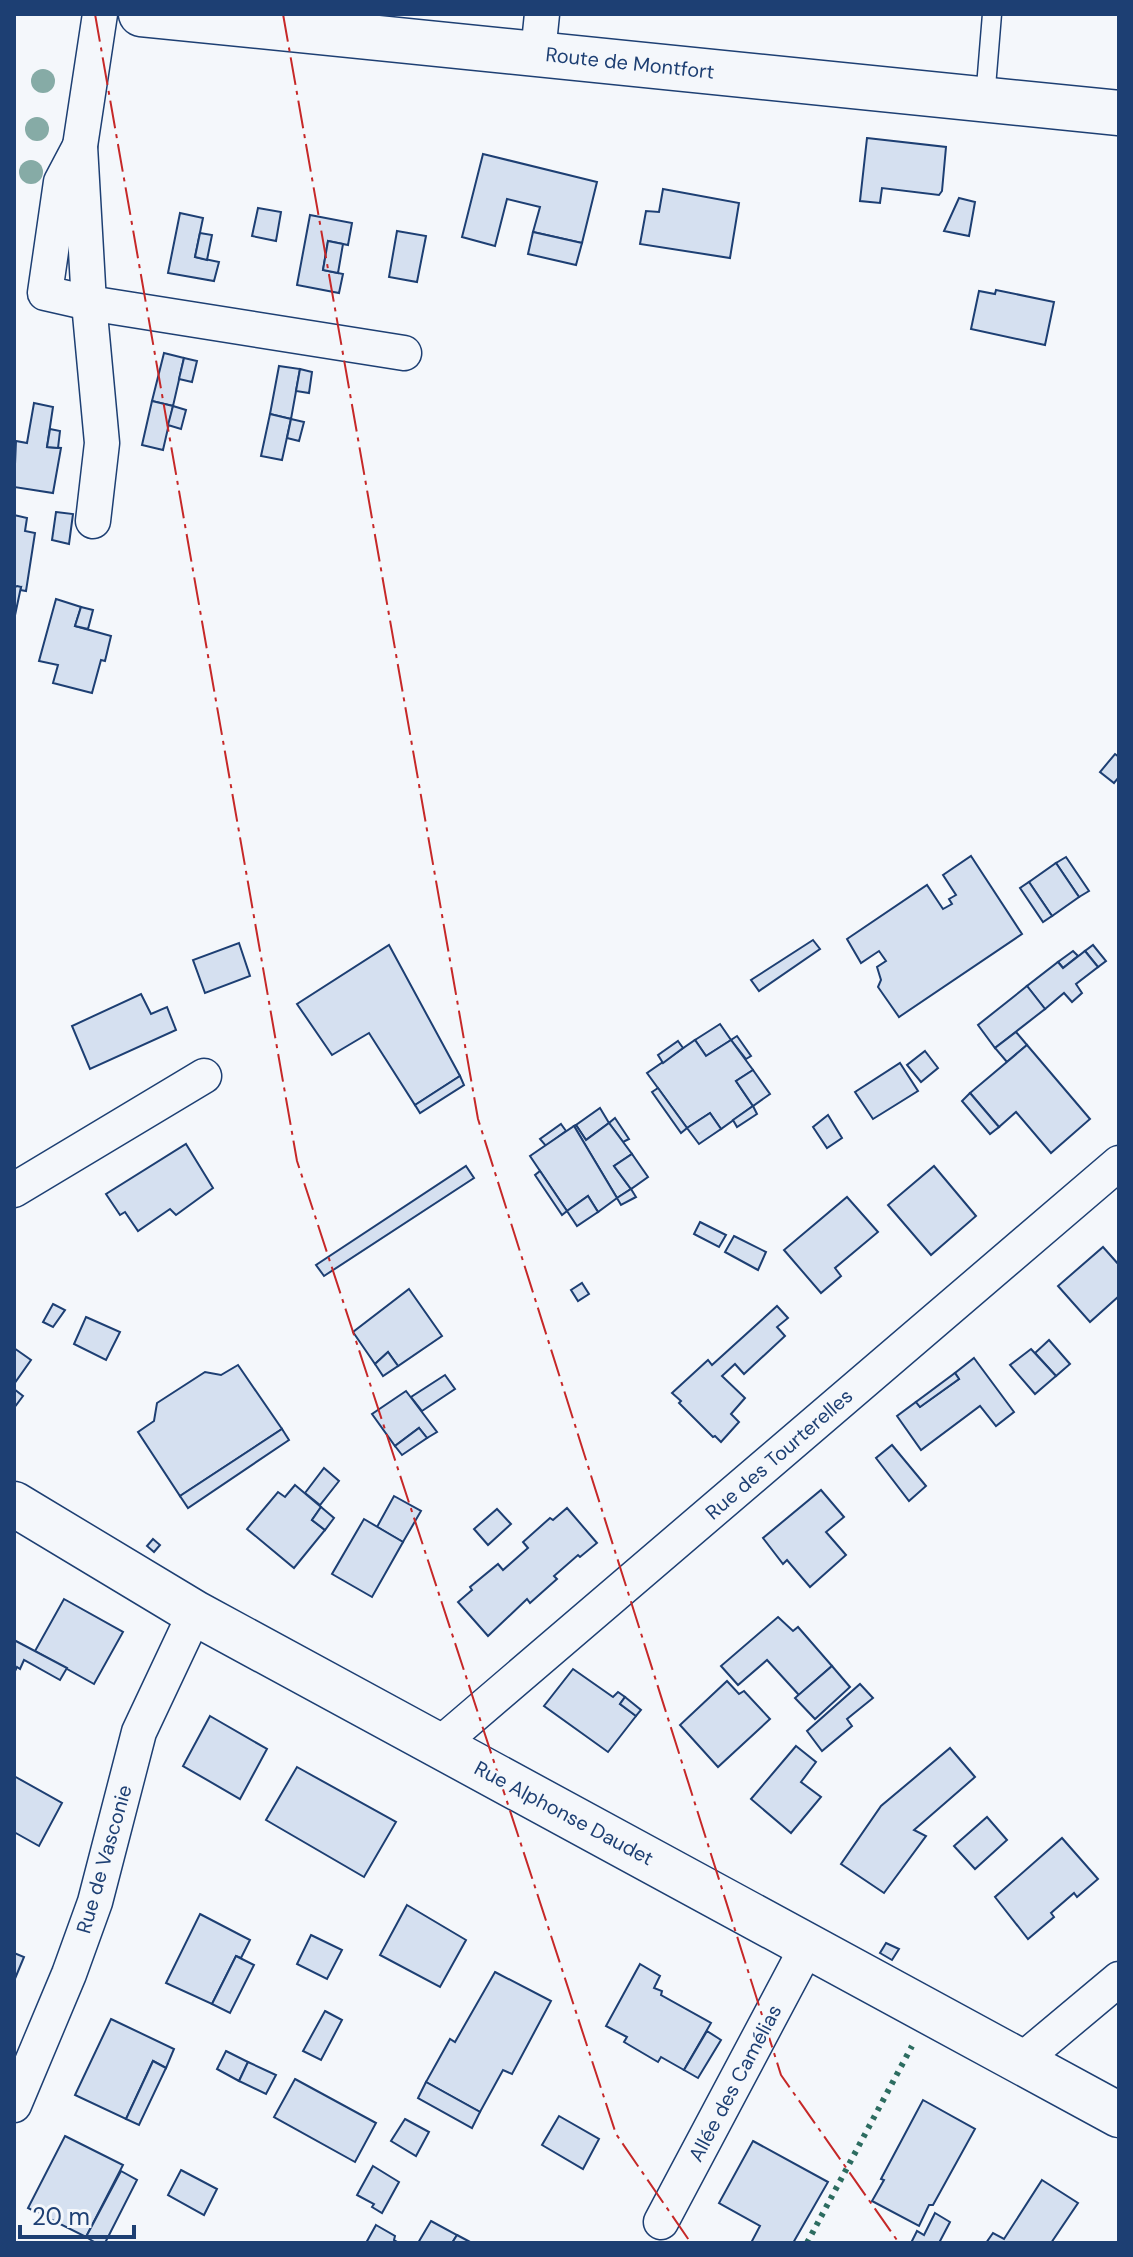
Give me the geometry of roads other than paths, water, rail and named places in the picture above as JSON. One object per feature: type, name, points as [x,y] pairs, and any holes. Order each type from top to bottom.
[{"type":"street","points":[[93,521],[102,443],[89,303],[80,146],[100,14]]},
{"type":"street","name":"Route de Montfort","points":[[141,14],[540,34],[985,99],[1119,113]]},
{"type":"street","points":[[89,303],[404,353]]},
{"type":"street","points":[[14,1190],[204,1076]]},
{"type":"street","name":"Rue des Tourterelles","points":[[439,1745],[1119,1163]]},
{"type":"street","name":"Rue Alphonse Daudet","points":[[14,1504],[195,1613],[1119,2115]]},
{"type":"street","name":"Rue de Vasconie","points":[[14,2105],[69,1974],[95,1902],[139,1732],[195,1613]]},
{"type":"street","name":"Allée des Camélias","points":[[661,2222],[808,1945]]},
{"type":"street","points":[[1021,2061],[1119,1979]]},
{"type":"lane","points":[[985,99],[992,14]]}]
